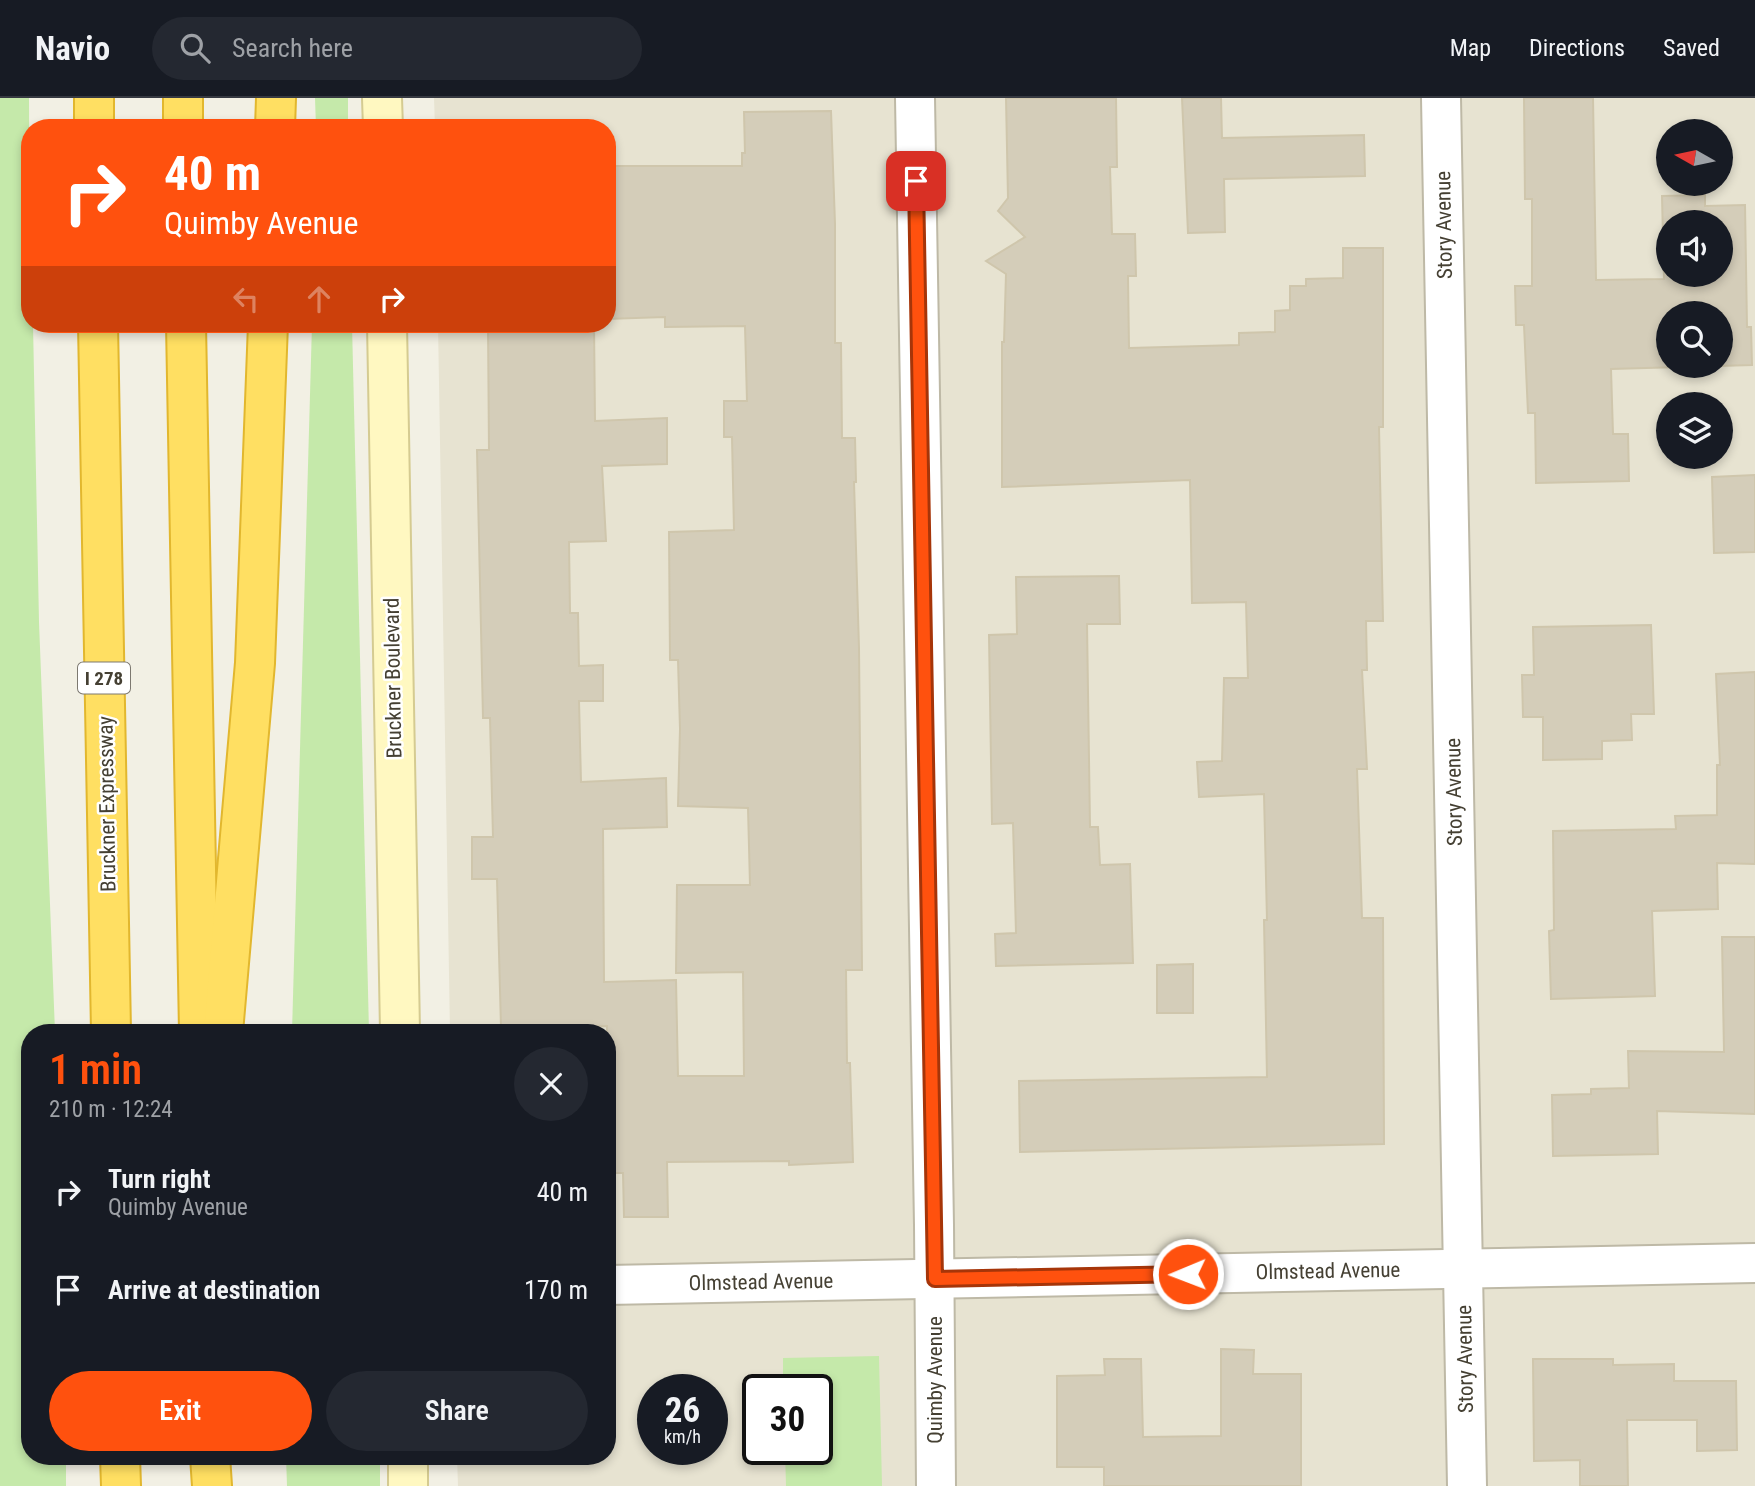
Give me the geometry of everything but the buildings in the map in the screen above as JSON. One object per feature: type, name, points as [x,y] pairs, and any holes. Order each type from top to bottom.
[{"type":"highway","points":[[94,98],[94,119]]},
{"type":"highway","points":[[183,98],[183,119]]},
{"type":"highway","points":[[275,119],[276,98]]},
{"type":"highway","name":"Bruckner Expressway","points":[[98,333],[111,1024]]},
{"type":"highway","points":[[186,333],[199,1024]]},
{"type":"highway","points":[[224,1024],[255,663],[268,333]]},
{"type":"highway","points":[[121,1465],[121,1486]]},
{"type":"highway","points":[[211,1465],[212,1486]]},
{"type":"main road","points":[[382,98],[383,119]]},
{"type":"main road","name":"Bruckner Boulevard","points":[[387,333],[400,1024]]},
{"type":"main road","points":[[408,1465],[408,1486]]},
{"type":"street","name":"Quimby Avenue","points":[[915,98],[935,1279],[936,1486]]},
{"type":"street","name":"Story Avenue","points":[[1441,98],[1467,1486]]},
{"type":"street","name":"Olmstead Avenue","points":[[616,1285],[1755,1263]]},
{"type":"shaded area","points":[[434,98],[1755,98],[1755,1486],[458,1486],[457,1465],[616,1465],[616,1024],[450,1024],[438,333],[616,333],[616,119],[435,119]]},
{"type":"green space","points":[[0,98],[29,98],[29,119],[21,119],[21,333],[33,333],[39,622],[55,1024],[21,1024],[21,1465],[66,1465],[66,1486],[0,1486]]},
{"type":"green space","points":[[315,98],[348,98],[348,119],[316,119]]},
{"type":"green space","points":[[312,333],[352,333],[369,1024],[292,1024]]},
{"type":"green space","points":[[879,1356],[882,1486],[786,1486],[785,1465],[833,1465],[833,1374],[783,1374],[783,1358]]},
{"type":"green space","points":[[286,1465],[380,1465],[380,1486],[287,1486]]},
{"type":"route","points":[[916,181],[935,1279],[1188,1274]]}]
